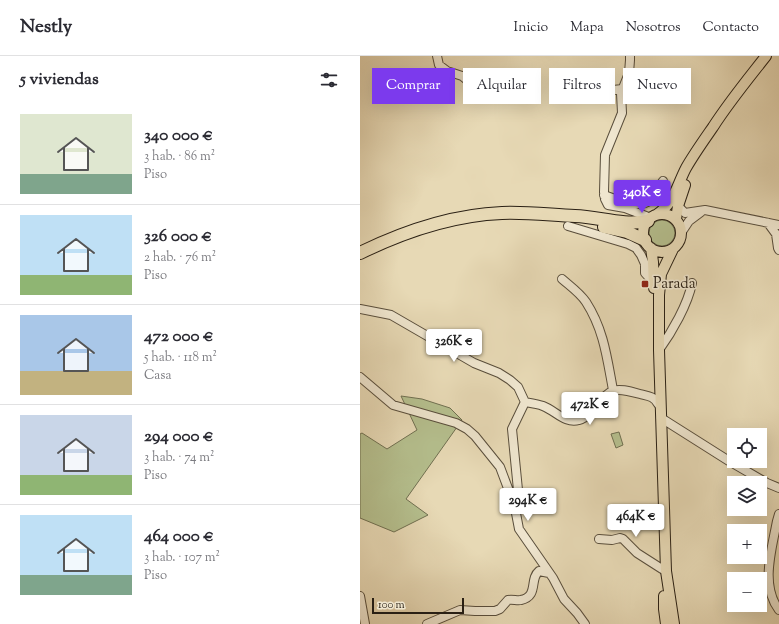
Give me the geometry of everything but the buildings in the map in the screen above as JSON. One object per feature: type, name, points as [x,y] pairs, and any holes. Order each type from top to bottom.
[{"type":"highway","points":[[360,253],[431,224],[503,213],[584,217],[652,218]]},
{"type":"highway","points":[[544,215],[627,232],[648,244]]},
{"type":"main road","points":[[670,624],[664,609],[662,569],[655,398],[654,283],[644,228],[652,218],[669,205],[687,167],[699,148],[727,106],[766,56]]},
{"type":"main road","points":[[670,624],[666,571],[664,422],[659,350],[659,295],[661,274],[673,249],[679,242],[681,233],[676,220],[678,206],[699,148]]},
{"type":"main road","points":[[652,218],[666,214],[676,220]]},
{"type":"main road","points":[[648,244],[659,252],[673,249]]},
{"type":"street","points":[[437,56],[440,65],[447,71],[463,77]]},
{"type":"street","points":[[630,56],[628,73],[622,89],[620,100],[622,113],[605,155],[604,195],[608,205],[625,208],[631,217]]},
{"type":"street","points":[[615,90],[622,89]]},
{"type":"street","points":[[604,195],[631,203],[643,204],[650,200],[663,180]]},
{"type":"street","points":[[678,206],[685,213],[706,210],[779,225]]},
{"type":"street","points":[[681,233],[693,218],[706,210]]},
{"type":"street","points":[[676,220],[689,216],[692,212]]},
{"type":"street","points":[[768,223],[776,234],[779,250]]},
{"type":"street","points":[[568,226],[628,244],[636,248],[642,255],[645,264],[645,272],[654,283]]},
{"type":"street","points":[[562,279],[586,302],[600,329],[604,339],[613,390]]},
{"type":"street","points":[[659,350],[671,332],[690,296],[692,283]]},
{"type":"street","points":[[360,308],[391,314],[474,363],[499,373],[518,387],[525,402],[512,429],[518,490],[515,508]]},
{"type":"street","points":[[659,331],[663,335],[667,335],[671,332]]},
{"type":"street","points":[[360,377],[393,405],[456,424],[467,429],[475,436],[500,467],[515,508],[519,529],[549,573],[564,599],[585,624]]},
{"type":"street","points":[[525,402],[543,406],[565,419],[580,420],[590,414],[606,394],[613,390],[624,390],[655,398]]},
{"type":"street","points":[[664,422],[760,480],[779,488]]},
{"type":"street","points":[[779,514],[770,563],[769,588],[774,604],[779,610]]},
{"type":"street","points":[[600,539],[623,539],[637,553],[662,569]]},
{"type":"street","points":[[427,624],[460,610],[495,611],[500,609],[508,600],[527,598],[533,590],[535,574],[539,571],[549,573]]},
{"type":"street","points":[[360,596],[365,624]]},
{"type":"green space","points":[[662,220],[671,224],[675,233],[671,242],[662,246],[653,242],[649,233],[653,224]]},
{"type":"green space","points":[[401,396],[422,399],[450,408],[462,420],[406,499],[428,515],[394,532],[360,518],[360,434],[362,433],[387,449],[417,430]]},
{"type":"green space","points":[[619,432],[623,445],[616,448],[611,434]]},
{"type":"place","name":"Parada","points":[[645,284]]}]
